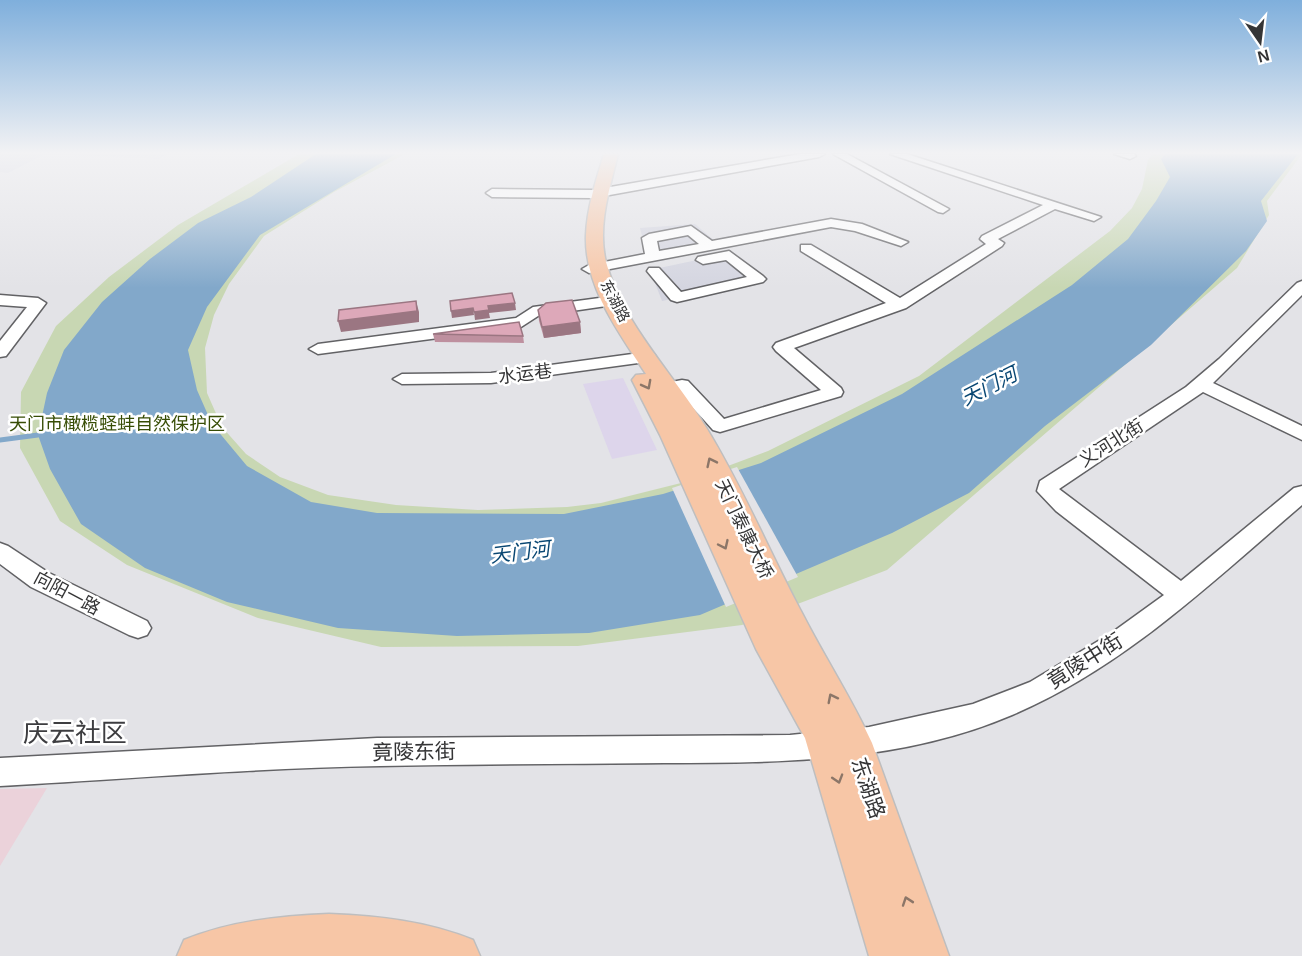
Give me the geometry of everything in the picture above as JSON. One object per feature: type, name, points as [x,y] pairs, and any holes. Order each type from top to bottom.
[{"type":"main road","name":"东湖路","points":[[596,199],[585,240],[609,302],[684,433]]},
{"type":"main road","name":"东湖路","points":[[640,358],[668,388],[684,433]]},
{"type":"main road","name":"天门泰康大桥","points":[[684,433],[779,631]]},
{"type":"main road","name":"东湖路","points":[[779,631],[840,744],[926,956]]},
{"type":"main road","name":"东湖路","points":[[840,744],[892,956]]},
{"type":"main road","points":[[200,956],[241,945],[330,934],[377,938],[430,947],[457,956]]},
{"type":"main road","points":[[264,956],[324,950],[393,956]]},
{"type":"street","points":[[923,199],[943,209]]},
{"type":"street","points":[[1037,199],[1094,217]]},
{"type":"street","points":[[668,388],[682,385],[720,426],[834,392],[782,347],[900,305],[997,243],[987,239],[1054,204]]},
{"type":"street","points":[[654,263],[708,245],[831,223],[857,227],[901,242]]},
{"type":"street","points":[[806,248],[900,305]]},
{"type":"street","points":[[597,271],[654,263],[729,255],[758,279],[677,297],[654,263]]},
{"type":"street","name":"义河北街","points":[[1179,594],[1064,506],[1048,491],[1048,486],[1076,464],[1174,404],[1201,384],[1302,286]]},
{"type":"street","points":[[0,300],[38,303],[0,352]]},
{"type":"street","points":[[318,349],[520,322],[533,312],[609,302]]},
{"type":"street","name":"水运巷","points":[[402,379],[491,378],[640,358]]},
{"type":"street","points":[[1201,384],[1302,434]]},
{"type":"street","name":"竟陵中街","points":[[840,744],[918,732],[961,720],[1027,695],[1118,641],[1302,493]]},
{"type":"street","name":"向阳一路","points":[[0,552],[40,580],[138,628]]},
{"type":"street","name":"竟陵东街","points":[[0,772],[377,752],[734,750],[840,744]]},
{"type":"shaded area","points":[[695,224],[716,242],[647,255],[640,228]]},
{"type":"shaded area","points":[[730,253],[762,280],[662,301],[650,270]]},
{"type":"shaded area","points":[[623,378],[657,450],[612,459],[583,384]]},
{"type":"shaded area","points":[[47,788],[0,866],[0,789]]},
{"type":"green space","name":"天门市橄榄蛏蚌自然保护区","points":[[223,199],[323,199],[264,236],[229,284],[214,315],[205,348],[207,393],[222,427],[246,454],[280,477],[328,495],[396,505],[478,510],[567,507],[601,503],[685,482],[768,451],[919,376],[1110,231],[1132,208],[1137,199],[1269,199],[1267,201],[1269,215],[1237,268],[887,570],[742,625],[578,646],[381,647],[258,618],[127,565],[60,521],[20,448],[21,392],[56,326],[109,277],[178,225]]},
{"type":"water","name":"天门市橄榄蛏蚌自然保护区","points":[[248,199],[321,199],[260,235],[207,307],[188,350],[197,390],[212,424],[247,466],[311,502],[377,513],[564,514],[663,494],[761,463],[902,394],[1072,285],[1128,239],[1157,199],[1263,199],[1261,201],[1267,221],[1246,251],[1151,345],[1045,426],[969,493],[892,533],[700,615],[589,633],[457,636],[338,628],[227,602],[145,568],[81,524],[50,469],[38,435],[47,393],[64,350],[102,302],[150,259],[198,223]]},
{"type":"pier","points":[[737,467],[798,577],[726,607],[672,488]]},
{"type":"building","points":[[512,293],[515,303],[488,306],[489,310],[474,312],[473,308],[451,311],[450,301]]},
{"type":"building","points":[[572,300],[580,322],[542,327],[538,310],[546,303]]},
{"type":"building","points":[[416,301],[417,311],[338,321],[339,310]]},
{"type":"building","points":[[519,322],[523,336],[433,334]]},
{"type":"waterway","points":[[0,440],[38,435]]},
{"type":"district","name":"庆云社区","points":[[75,733]]},
{"type":"water label","name":"天门河","points":[[989,386]]},
{"type":"water label","name":"天门河","points":[[520,552]]}]
